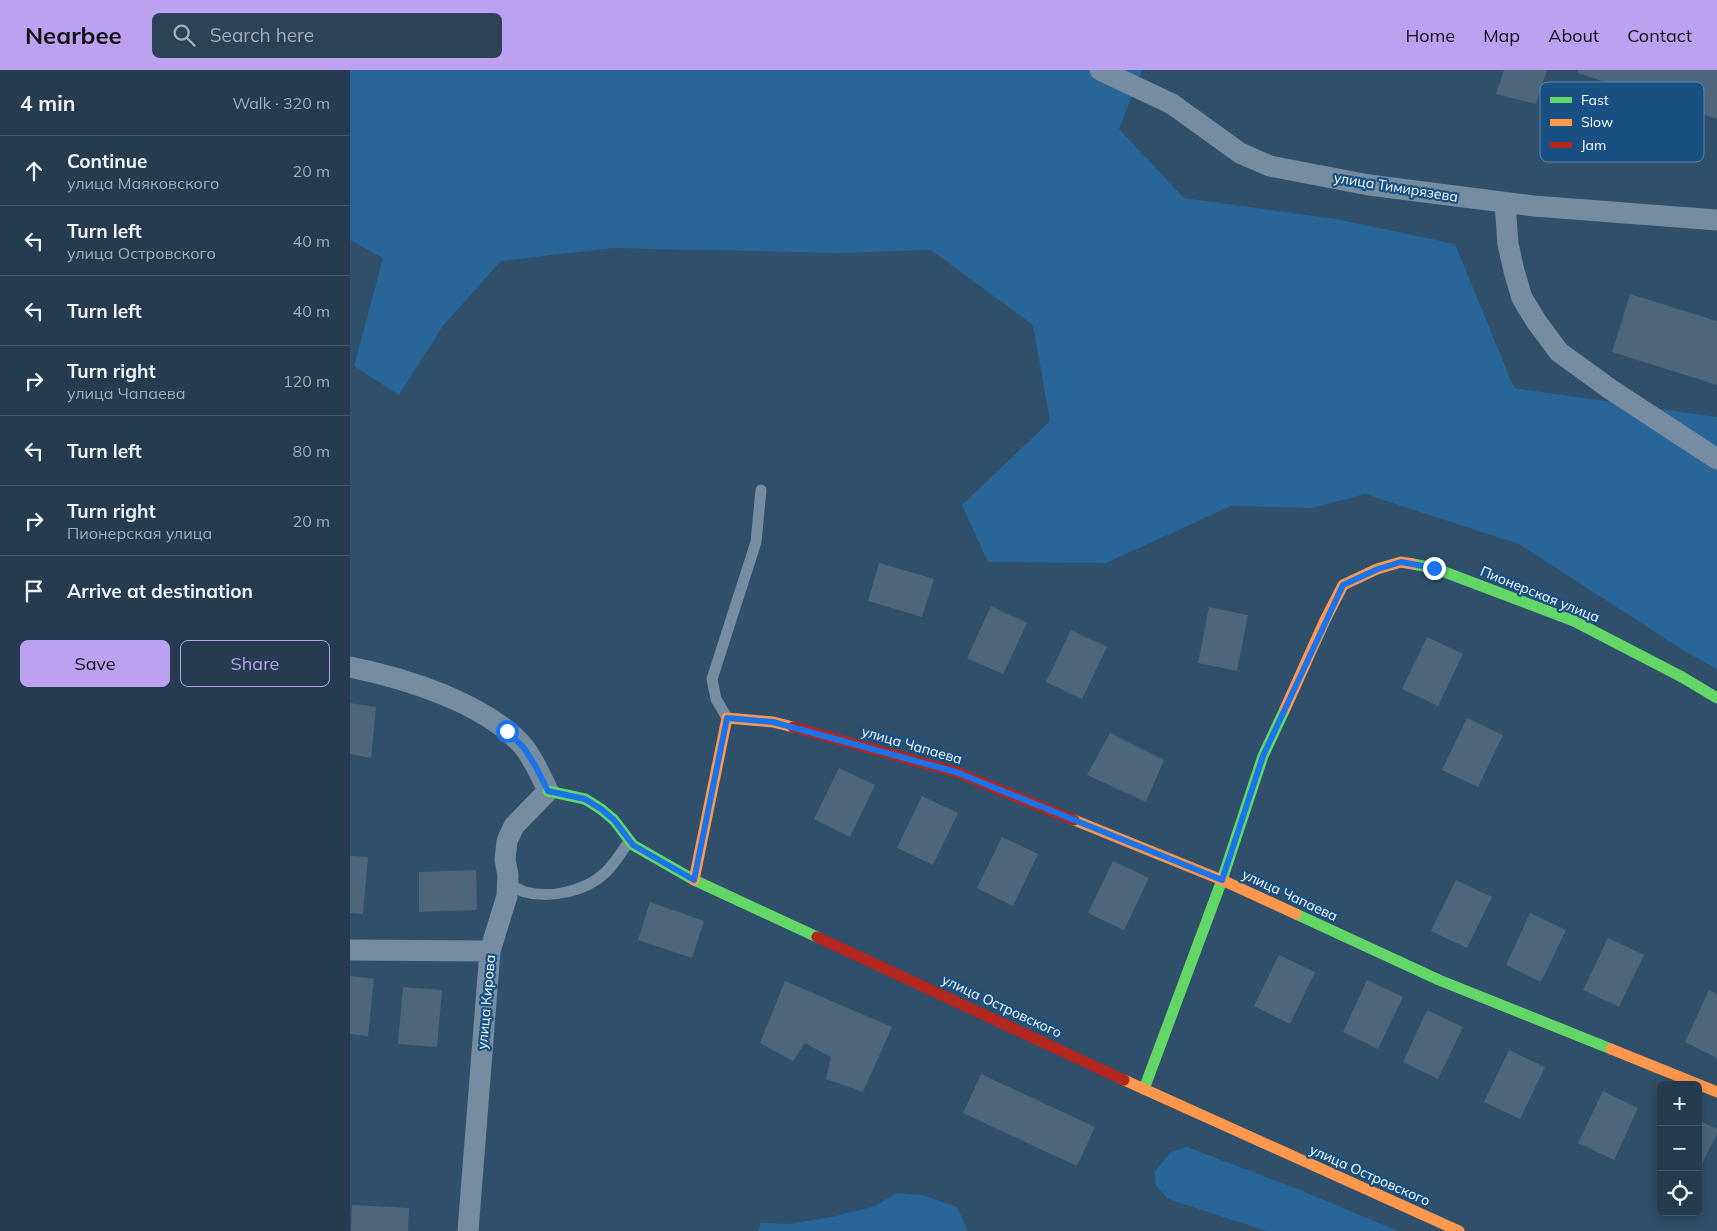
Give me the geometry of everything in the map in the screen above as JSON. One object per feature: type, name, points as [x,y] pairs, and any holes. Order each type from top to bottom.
[{"type":"street","name":"улица Тимирязева","points":[[1100,70],[1172,104],[1240,153],[1270,166],[1369,185],[1534,206],[1717,220]]},
{"type":"street","points":[[1506,202],[1508,244],[1522,298],[1559,352],[1610,389],[1717,459]]},
{"type":"street","name":"Пионерская улица","points":[[1222,880],[1263,756],[1343,585],[1378,569],[1401,562],[1434,568],[1574,621],[1682,677],[1717,698]]},
{"type":"street","points":[[350,667],[382,674],[471,707],[507,731],[524,748],[548,791]]},
{"type":"street","points":[[694,880],[727,718]]},
{"type":"street","name":"улица Чапаева","points":[[727,718],[773,722],[956,772],[1222,880],[1439,980],[1717,1092]]},
{"type":"street","name":"улица Островского","points":[[548,791],[585,799],[614,820],[633,845],[694,880],[1144,1089],[1458,1231]]},
{"type":"street","name":"улица Кирова","points":[[468,1231],[490,951],[507,896],[508,875],[505,860],[507,841],[514,826],[548,791]]},
{"type":"street","points":[[1144,1089],[1222,880]]},
{"type":"street","points":[[350,950],[490,951]]},
{"type":"lane","points":[[727,718],[716,699],[712,679],[756,542],[761,490]]},
{"type":"lane","points":[[507,884],[525,892],[542,894],[558,894],[573,890],[605,873],[629,841]]},
{"type":"shaded area","points":[[350,70],[1142,70],[1119,129],[1184,198],[1336,219],[1455,244],[1514,388],[1717,417],[1717,669],[1686,652],[1519,544],[1365,494],[1312,508],[1231,506],[1106,563],[988,562],[962,505],[1050,421],[1033,325],[931,250],[840,253],[613,248],[501,261],[442,327],[399,395],[354,366],[383,258],[350,240]]},
{"type":"shaded area","points":[[1187,1147],[1300,1190],[1398,1231],[1267,1231],[1168,1199],[1155,1184],[1155,1171],[1171,1152]]},
{"type":"shaded area","points":[[897,1193],[922,1195],[957,1207],[968,1231],[758,1231],[761,1223],[788,1224],[832,1217],[875,1206]]},
{"type":"building","points":[[1504,70],[1547,70],[1543,82],[1540,82],[1540,92],[1536,104],[1496,94]]},
{"type":"building","points":[[1578,70],[1717,70],[1717,119],[1704,115],[1704,82],[1605,82],[1578,73]]},
{"type":"building","points":[[1630,294],[1717,321],[1717,385],[1612,352]]},
{"type":"building","points":[[879,563],[934,579],[922,617],[868,601]]},
{"type":"building","points":[[991,606],[1027,623],[1003,674],[967,658]]},
{"type":"building","points":[[1209,607],[1248,615],[1237,671],[1198,663]]},
{"type":"building","points":[[1071,630],[1107,647],[1082,699],[1046,682]]},
{"type":"building","points":[[1427,637],[1463,654],[1438,706],[1402,689]]},
{"type":"building","points":[[350,703],[376,707],[371,758],[350,754]]},
{"type":"building","points":[[1467,718],[1503,735],[1478,787],[1442,770]]},
{"type":"building","points":[[1110,733],[1164,760],[1146,802],[1087,775]]},
{"type":"building","points":[[839,768],[875,785],[850,837],[814,819]]},
{"type":"building","points":[[922,796],[958,813],[933,865],[897,848]]},
{"type":"building","points":[[1002,837],[1038,854],[1013,906],[977,888]]},
{"type":"building","points":[[350,856],[368,857],[363,914],[350,913]]},
{"type":"building","points":[[1113,861],[1149,878],[1124,930],[1088,913]]},
{"type":"building","points":[[476,870],[477,910],[419,912],[419,872]]},
{"type":"building","points":[[1456,880],[1492,897],[1467,948],[1431,931]]},
{"type":"building","points":[[650,902],[704,921],[692,958],[638,940]]},
{"type":"building","points":[[1530,913],[1566,930],[1541,982],[1506,965]]},
{"type":"building","points":[[1608,938],[1644,955],[1619,1007],[1583,990]]},
{"type":"building","points":[[1279,955],[1315,972],[1290,1024],[1254,1006]]},
{"type":"building","points":[[350,976],[374,979],[368,1036],[350,1034]]},
{"type":"building","points":[[1367,980],[1403,997],[1378,1049],[1343,1032]]},
{"type":"building","points":[[785,981],[892,1027],[863,1092],[826,1079],[831,1057],[805,1043],[793,1061],[760,1043]]},
{"type":"building","points":[[403,987],[442,990],[437,1047],[398,1044]]},
{"type":"building","points":[[1709,990],[1717,994],[1717,1058],[1685,1042]]},
{"type":"building","points":[[1427,1010],[1463,1027],[1438,1079],[1403,1062]]},
{"type":"building","points":[[1509,1050],[1545,1067],[1520,1119],[1484,1102]]},
{"type":"building","points":[[981,1074],[1095,1127],[1077,1166],[963,1113]]},
{"type":"building","points":[[1603,1091],[1638,1108],[1614,1160],[1578,1143]]},
{"type":"building","points":[[1702,1122],[1717,1129],[1717,1133],[1702,1164]]},
{"type":"building","points":[[352,1205],[409,1208],[408,1231],[351,1231]]},
{"type":"traffic: fast","points":[[1413,564],[1434,568],[1574,621],[1682,677],[1717,698]]},
{"type":"traffic: fast","points":[[1144,1089],[1222,880],[1263,756],[1285,709]]},
{"type":"traffic: fast","points":[[548,791],[585,799],[614,820],[633,845],[694,880],[817,937]]},
{"type":"traffic: fast","points":[[1296,914],[1439,980],[1611,1049]]},
{"type":"traffic: slow","points":[[1285,709],[1343,585],[1377,569],[1401,562],[1413,564]]},
{"type":"traffic: slow","points":[[694,880],[727,718],[773,722],[793,727]]},
{"type":"traffic: slow","points":[[1074,820],[1222,880],[1296,914]]},
{"type":"traffic: slow","points":[[1611,1049],[1717,1092]]},
{"type":"traffic: slow","points":[[1124,1080],[1459,1231]]},
{"type":"traffic: jam","points":[[793,727],[956,772],[1074,820]]},
{"type":"traffic: jam","points":[[817,937],[1124,1080]]},
{"type":"route","points":[[507,731],[524,748],[548,791],[585,799],[614,820],[624,836],[633,845],[694,880],[727,718],[773,722],[956,772],[1222,880],[1263,756],[1343,585],[1378,569],[1401,562],[1434,568]]}]
